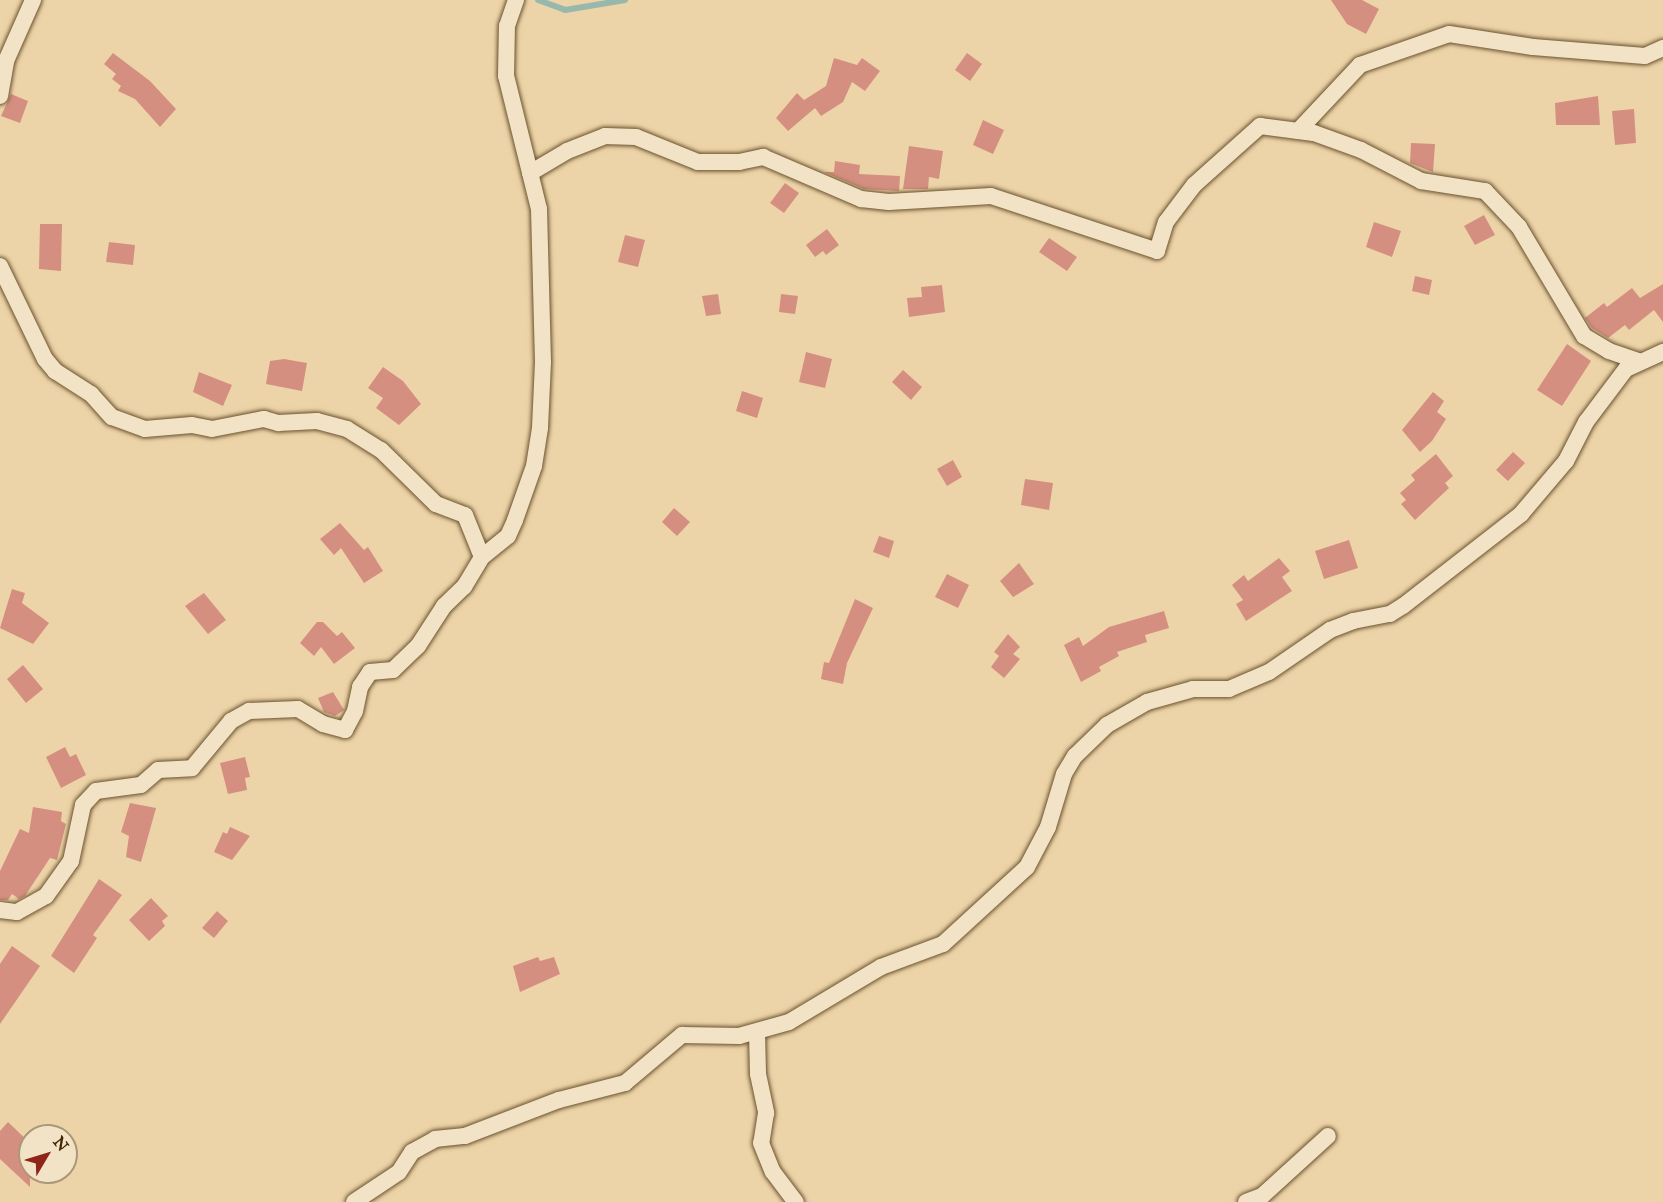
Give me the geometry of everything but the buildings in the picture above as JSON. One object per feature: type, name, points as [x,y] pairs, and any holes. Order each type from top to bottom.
[{"type":"street","points":[[0,96],[6,61],[33,0]]},
{"type":"street","points":[[0,910],[17,912],[46,896],[71,861],[83,805],[96,791],[141,785],[158,770],[192,768],[231,721],[249,711],[298,709],[323,724],[345,730],[355,711],[360,687],[370,672],[393,670],[418,646],[482,557],[508,536],[534,466],[540,428],[543,254],[538,209],[506,76],[507,26],[516,0]]},
{"type":"street","points":[[1298,131],[1360,65],[1449,34],[1533,47],[1645,56],[1663,48]]},
{"type":"street","points":[[530,173],[567,151],[604,136],[636,137],[698,162],[763,157],[861,199],[890,202],[991,196],[1157,251],[1166,222],[1222,156],[1260,126],[1298,131],[1361,150],[1421,181],[1485,191],[1519,227],[1584,336],[1609,351],[1638,361]]},
{"type":"street","points":[[0,266],[45,359],[55,371],[91,394],[112,417],[145,429],[192,425],[212,429],[264,419],[278,423],[317,421],[347,429],[381,450],[436,504],[465,515],[482,557]]},
{"type":"street","points":[[354,1202],[399,1172],[412,1152],[435,1139],[465,1136],[559,1100],[625,1083],[682,1035],[739,1036],[757,1032],[802,1015],[894,960],[933,950],[953,937],[1027,867],[1048,827],[1058,787],[1075,756],[1107,725],[1133,708],[1193,689],[1228,689],[1269,672],[1330,630],[1353,621],[1390,615],[1419,595],[1521,514],[1566,461],[1586,422],[1613,385],[1638,361],[1663,352]]},
{"type":"street","points":[[757,1032],[758,1074],[766,1113],[761,1143],[773,1172],[796,1202]]},
{"type":"street","points":[[1246,1202],[1262,1196],[1328,1136]]},
{"type":"waterway","points":[[538,0],[565,10],[625,0]]}]
